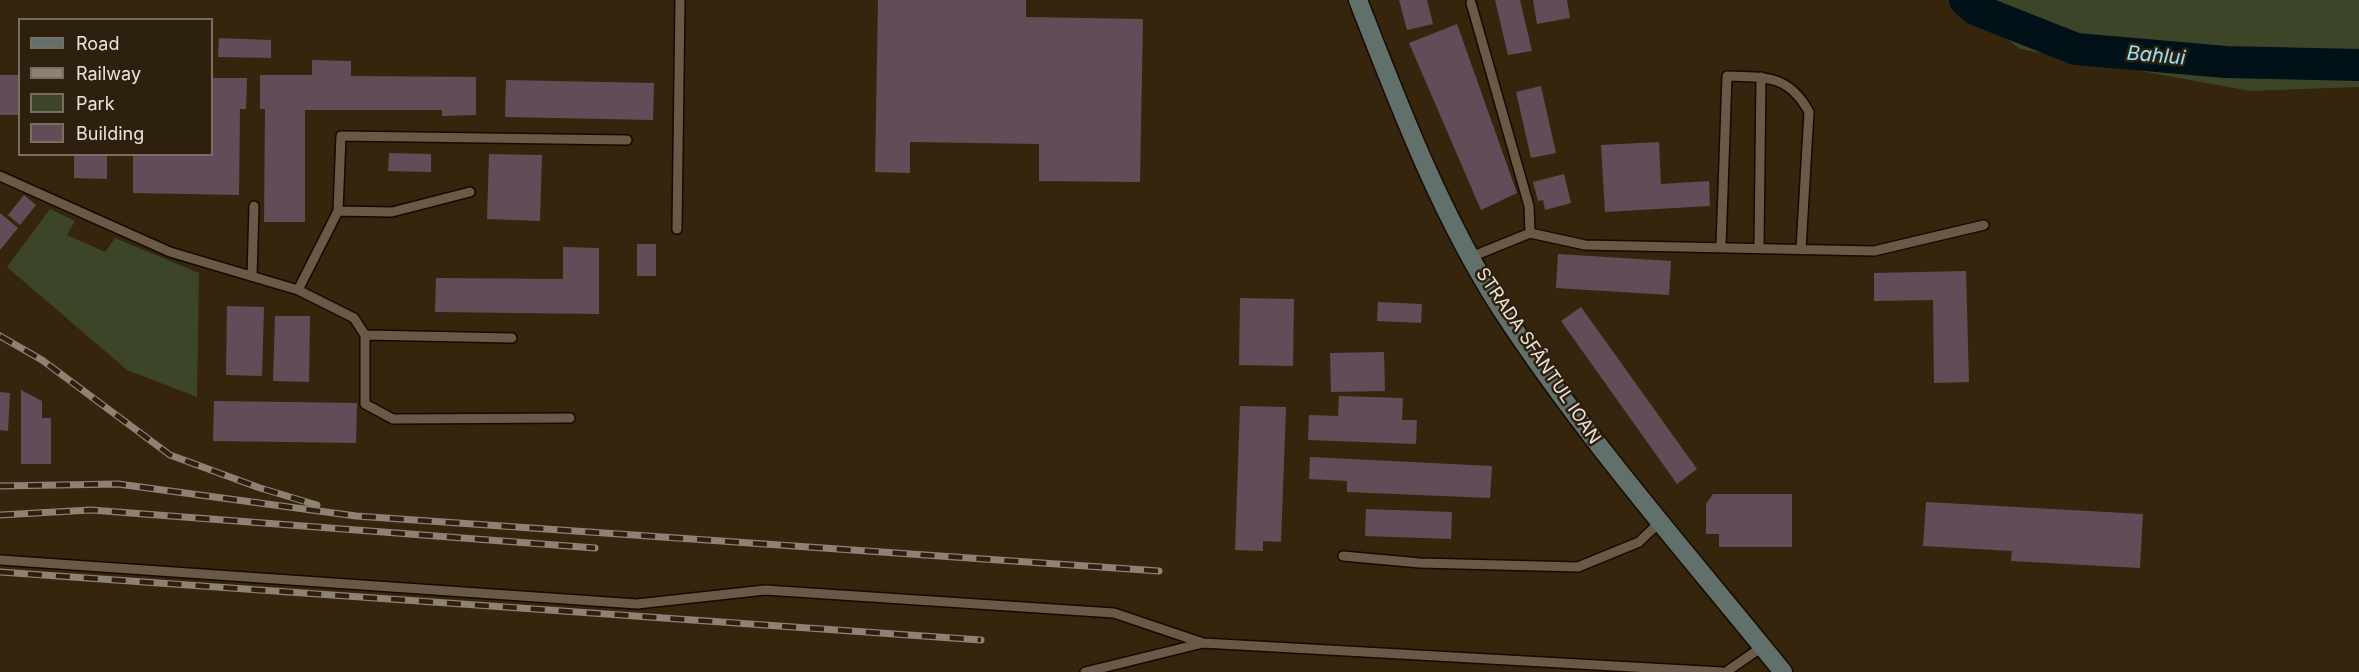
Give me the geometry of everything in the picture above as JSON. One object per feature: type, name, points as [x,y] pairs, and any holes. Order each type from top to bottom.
[{"type":"main road","name":"STRADA SFÂNTUL IOAN","points":[[1359,0],[1414,138],[1471,257],[1501,309],[1590,435],[1783,672]]},
{"type":"lane","points":[[677,229],[680,0]]},
{"type":"lane","points":[[1471,3],[1529,206],[1530,233]]},
{"type":"lane","points":[[1721,246],[1727,76],[1761,77],[1769,78],[1798,93],[1809,112],[1801,249]]},
{"type":"lane","points":[[1759,248],[1761,77]]},
{"type":"lane","points":[[298,290],[338,211],[341,136],[627,140]]},
{"type":"lane","points":[[0,176],[170,252],[298,290],[354,318],[365,335],[365,404],[393,419],[570,418]]},
{"type":"lane","points":[[338,211],[392,212],[471,192]]},
{"type":"lane","points":[[252,276],[254,206]]},
{"type":"lane","points":[[1471,257],[1530,233],[1585,245],[1689,249],[1721,246],[1874,251],[1984,225]]},
{"type":"lane","points":[[365,335],[512,338]]},
{"type":"lane","points":[[1342,556],[1420,563],[1578,567],[1639,542],[1660,522]]},
{"type":"lane","points":[[0,560],[637,604],[765,590],[1114,613],[1203,643],[1724,672],[1762,646]]},
{"type":"lane","points":[[1085,672],[1203,643]]},
{"type":"shaded area","points":[[0,0],[1956,0],[2021,49],[2250,91],[2359,87],[2359,672],[0,672]]},
{"type":"green space","points":[[1956,0],[2359,0],[2359,87],[2250,91],[2020,49]]},
{"type":"green space","points":[[50,209],[75,221],[67,235],[105,252],[115,238],[199,273],[197,397],[127,370],[7,267]]},
{"type":"building","points":[[878,0],[1026,0],[1026,17],[1143,19],[1140,182],[1039,181],[1039,144],[910,142],[910,173],[875,172]]},
{"type":"building","points":[[1399,0],[1427,0],[1433,24],[1407,30]]},
{"type":"building","points":[[1495,0],[1520,0],[1532,51],[1508,55]]},
{"type":"building","points":[[1533,0],[1567,0],[1570,18],[1537,24]]},
{"type":"building","points":[[1457,24],[1517,193],[1481,210],[1409,43]]},
{"type":"building","points":[[219,38],[271,40],[271,58],[218,57]]},
{"type":"building","points":[[312,60],[351,61],[351,76],[476,77],[476,115],[442,116],[442,110],[305,110],[305,222],[264,222],[265,109],[260,109],[260,75],[312,75]]},
{"type":"building","points":[[0,75],[18,75],[18,115],[0,115]]},
{"type":"building","points":[[213,78],[247,78],[246,109],[240,109],[239,195],[133,193],[133,156],[213,156]]},
{"type":"building","points":[[506,80],[654,83],[653,120],[505,117]]},
{"type":"building","points":[[1541,86],[1556,153],[1531,158],[1516,92]]},
{"type":"building","points":[[1659,142],[1661,184],[1709,181],[1710,206],[1605,212],[1601,145]]},
{"type":"building","points":[[389,153],[431,154],[431,172],[388,171]]},
{"type":"building","points":[[489,154],[542,155],[540,221],[487,219]]},
{"type":"building","points":[[74,156],[107,156],[107,179],[74,178]]},
{"type":"building","points":[[1564,174],[1571,203],[1545,210],[1543,200],[1538,201],[1533,182]]},
{"type":"building","points":[[24,195],[36,205],[20,225],[8,215]]},
{"type":"building","points":[[0,213],[18,228],[0,250]]},
{"type":"building","points":[[637,244],[656,244],[656,276],[637,276]]},
{"type":"building","points":[[563,247],[599,248],[599,314],[435,312],[436,278],[563,279]]},
{"type":"building","points":[[1558,254],[1671,261],[1669,295],[1556,288]]},
{"type":"building","points":[[1966,271],[1969,382],[1934,383],[1933,300],[1874,301],[1874,273]]},
{"type":"building","points":[[1240,298],[1294,299],[1293,366],[1239,365]]},
{"type":"building","points":[[1378,302],[1422,304],[1421,323],[1377,321]]},
{"type":"building","points":[[227,306],[264,307],[262,376],[226,375]]},
{"type":"building","points":[[1581,307],[1697,469],[1677,484],[1561,321]]},
{"type":"building","points":[[275,316],[310,316],[309,382],[273,381]]},
{"type":"building","points":[[1384,352],[1385,391],[1331,392],[1330,353]]},
{"type":"building","points":[[21,390],[42,401],[42,418],[51,418],[51,464],[21,464]]},
{"type":"building","points":[[0,392],[10,393],[8,431],[0,430]]},
{"type":"building","points":[[1339,396],[1403,398],[1402,420],[1417,420],[1416,444],[1308,440],[1309,415],[1338,416]]},
{"type":"building","points":[[214,401],[357,403],[356,443],[213,441]]},
{"type":"building","points":[[1240,406],[1286,407],[1281,542],[1263,541],[1263,551],[1235,550]]},
{"type":"building","points":[[1310,457],[1492,466],[1490,498],[1347,492],[1347,481],[1309,479]]},
{"type":"building","points":[[1713,494],[1792,494],[1792,547],[1719,547],[1719,534],[1706,534],[1706,504]]},
{"type":"building","points":[[1926,502],[2143,514],[2140,568],[2011,561],[2012,551],[1923,546]]},
{"type":"building","points":[[1366,509],[1452,512],[1451,539],[1365,536]]},
{"type":"waterway","name":"Bahlui","points":[[1965,0],[1975,9],[2076,49],[2226,62],[2359,65]]},
{"type":"railway","points":[[0,336],[42,360],[170,455],[260,488],[317,505]]},
{"type":"railway","points":[[0,486],[118,484],[356,516],[1159,571]]},
{"type":"railway","points":[[0,515],[91,510],[595,548]]},
{"type":"railway","points":[[0,572],[981,640]]}]
